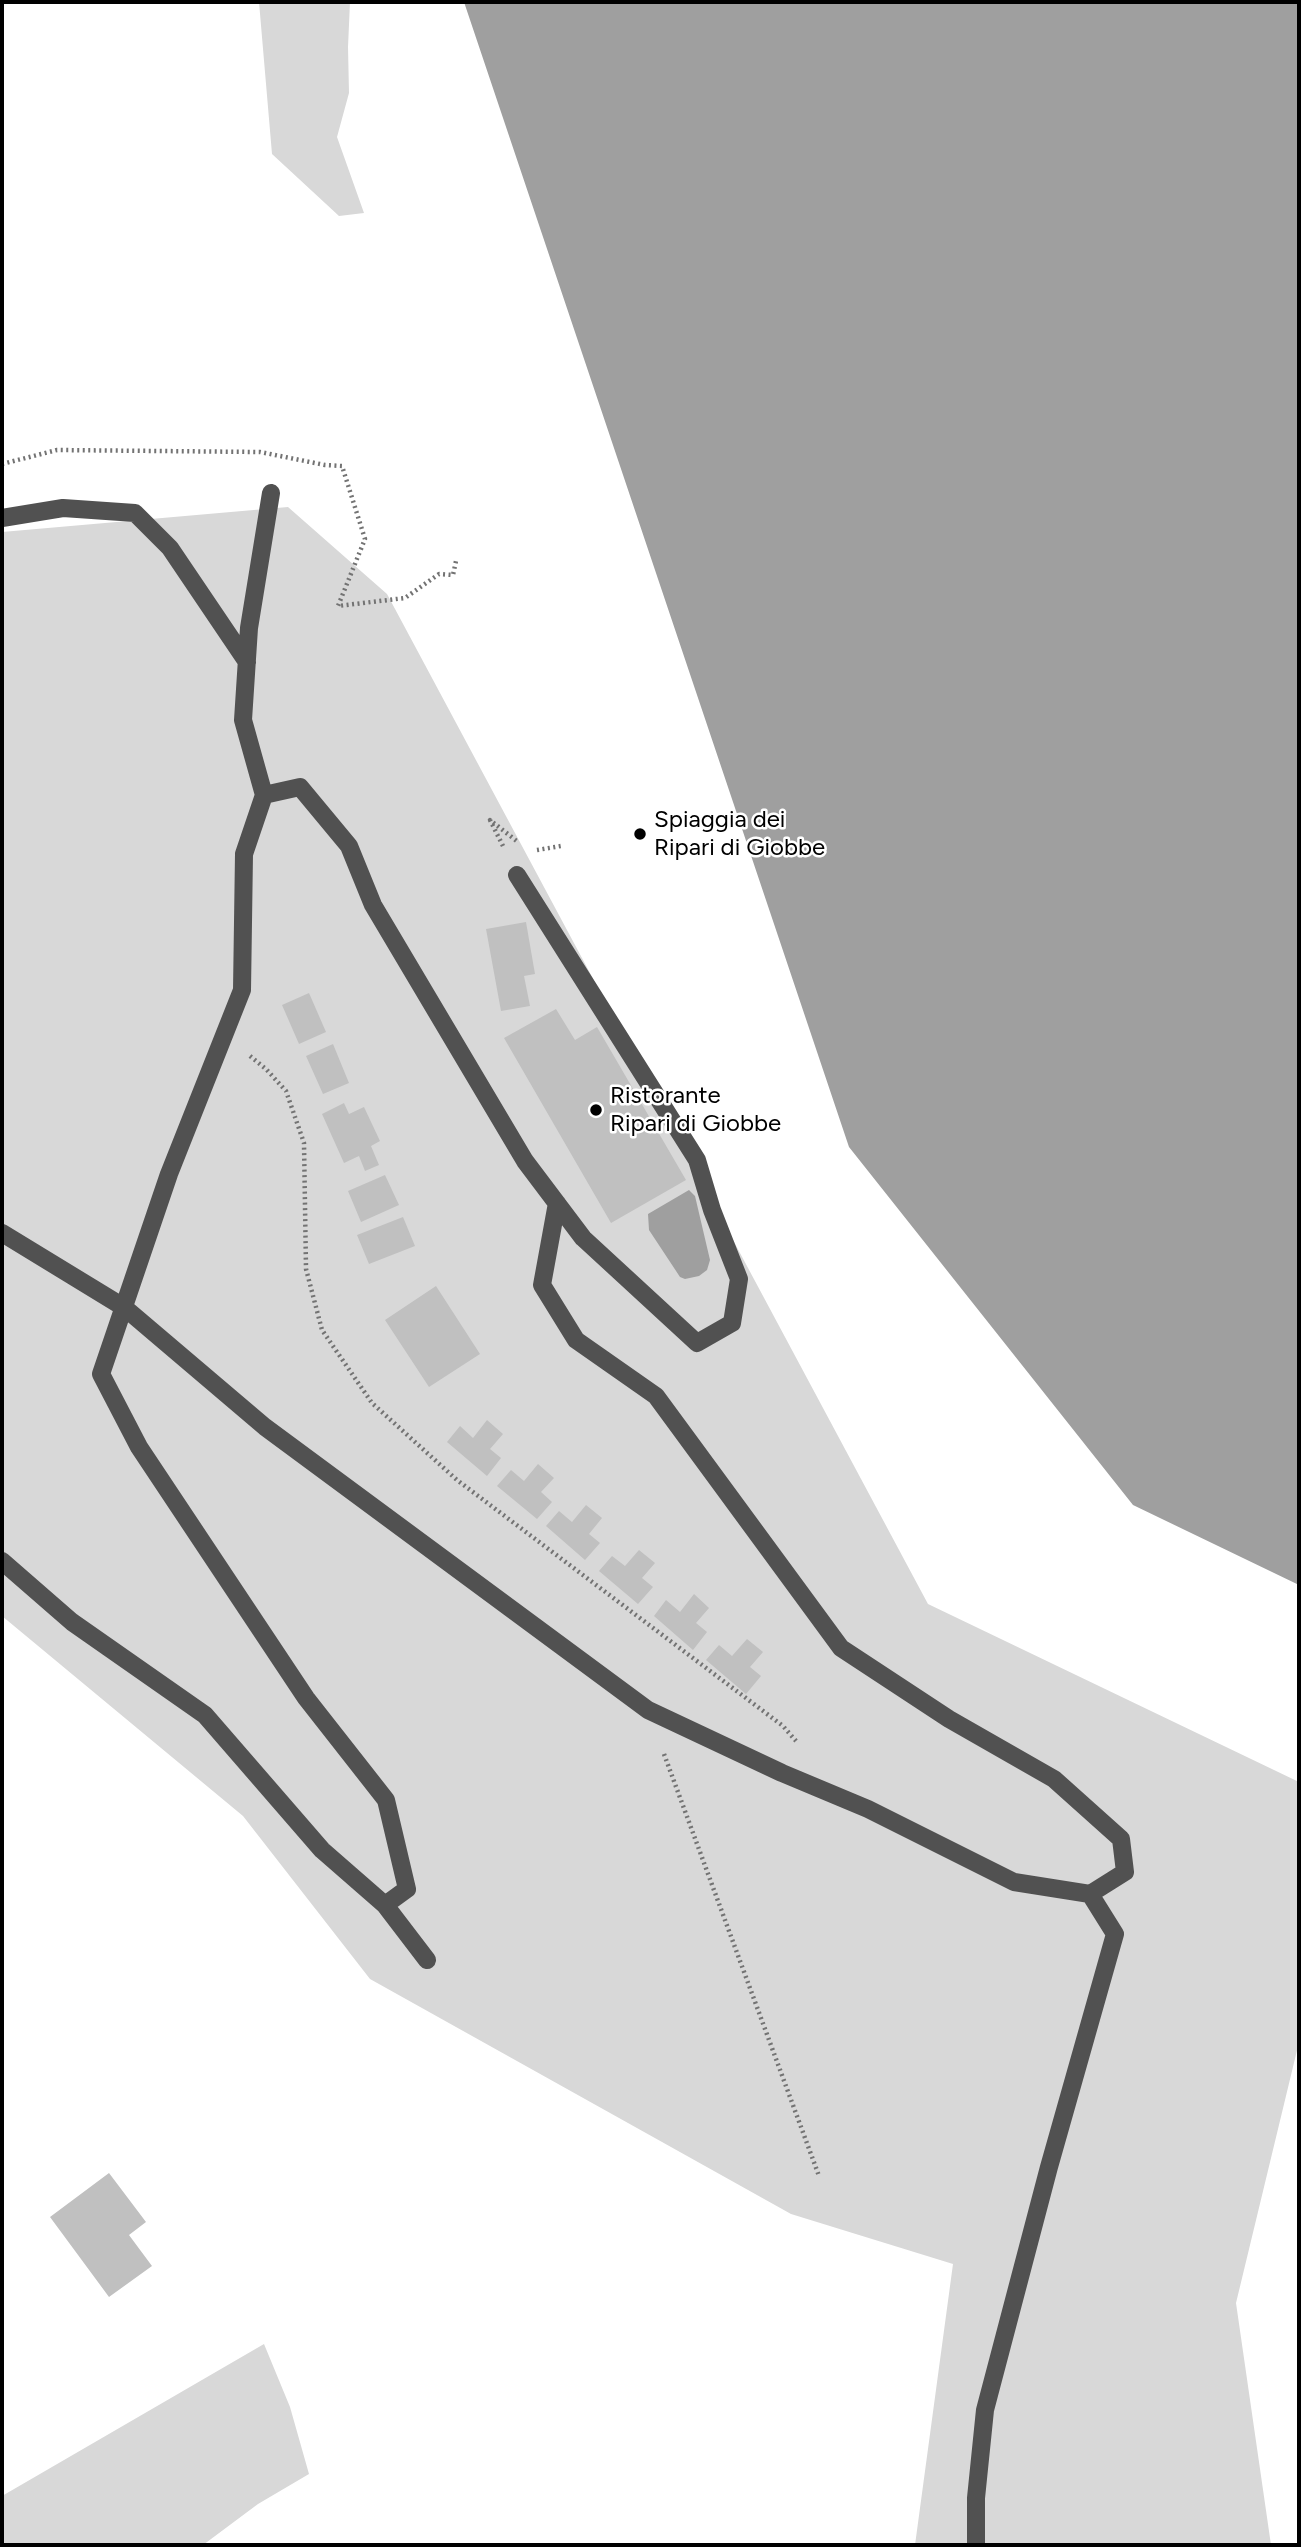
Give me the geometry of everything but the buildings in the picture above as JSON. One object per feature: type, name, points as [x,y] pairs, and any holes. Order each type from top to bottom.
[{"type":"street","points":[[271,493],[249,628],[243,720],[264,795],[244,853],[242,990],[169,1174],[101,1374],[139,1447],[306,1698],[386,1800],[407,1889],[385,1905]]},
{"type":"street","points":[[2,518],[63,508],[135,513],[170,548],[247,662]]},
{"type":"street","points":[[264,795],[300,787],[349,846],[373,905],[525,1161],[583,1238],[697,1343],[732,1322],[739,1279],[712,1210],[697,1160],[517,875]]},
{"type":"street","points":[[2,1233],[125,1308],[265,1427],[648,1710],[782,1773],[868,1809],[1014,1882],[1090,1894],[1125,1872],[1121,1839],[1054,1779],[949,1718],[841,1648],[656,1396],[576,1340],[541,1285],[557,1203]]},
{"type":"street","points":[[2,1561],[72,1622],[205,1715],[322,1850],[385,1905],[427,1960]]},
{"type":"street","points":[[976,2545],[976,2498],[985,2410],[1049,2167],[1115,1934],[1090,1894]]},
{"type":"path","points":[[224,1034],[266,1069],[286,1091],[304,1143],[306,1269],[322,1330],[372,1403],[457,1480],[783,1726],[798,1743]]},
{"type":"path","points":[[648,1710],[819,2176]]},
{"type":"shaded area","points":[[259,2],[350,2],[349,93],[337,137],[364,213],[339,216],[272,154]]},
{"type":"shaded area","points":[[464,2],[1299,2],[1299,1585],[1133,1505],[849,1147]]},
{"type":"shaded area","points":[[288,507],[387,594],[928,1604],[1299,1782],[1299,2042],[1236,2303],[1271,2545],[915,2545],[953,2264],[791,2214],[370,1979],[243,1816],[2,1616],[2,532]]},
{"type":"shaded area","points":[[689,1190],[695,1196],[710,1260],[707,1270],[699,1276],[685,1279],[680,1277],[649,1230],[648,1214]]},
{"type":"shaded area","points":[[264,2344],[290,2407],[309,2474],[258,2504],[203,2545],[2,2545],[2,2496]]},
{"type":"place","name":"Spiaggia dei Ripari di Giobbe","points":[[640,834]]},
{"type":"place","name":"Ristorante Ripari di Giobbe","points":[[596,1110]]}]
